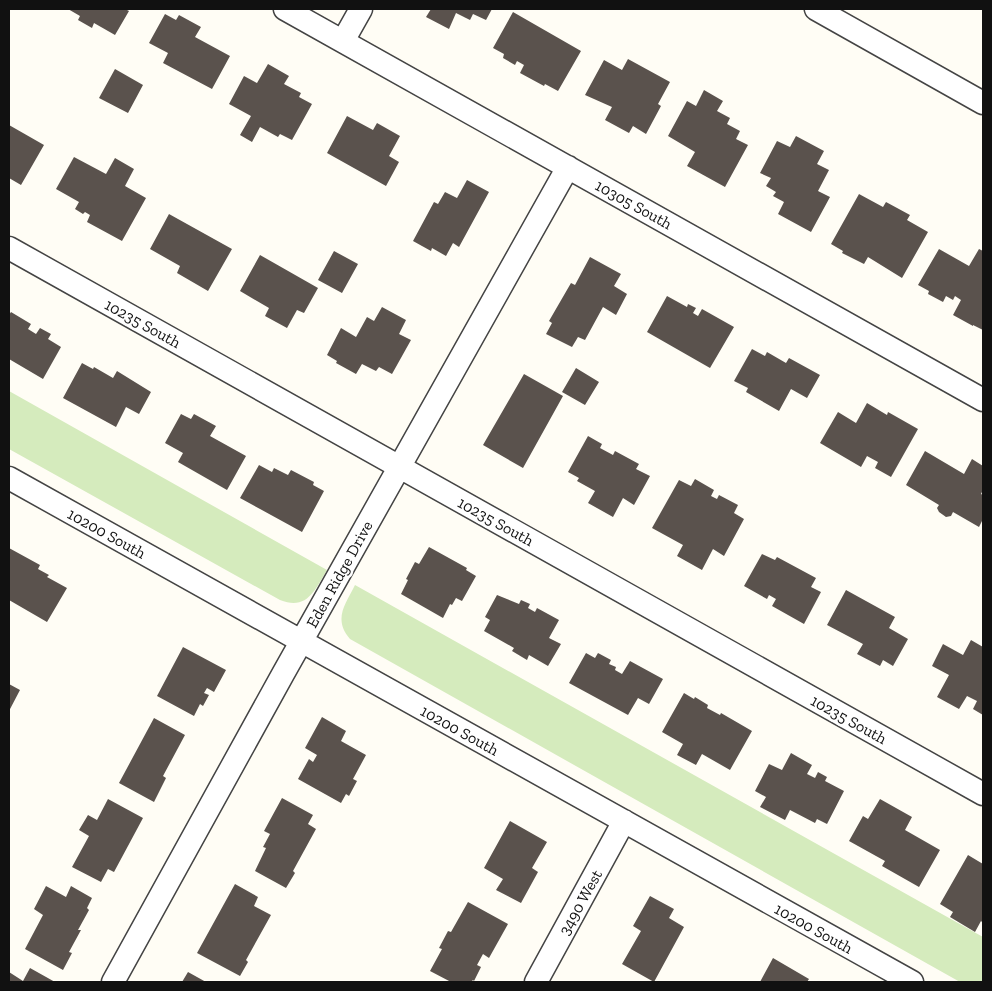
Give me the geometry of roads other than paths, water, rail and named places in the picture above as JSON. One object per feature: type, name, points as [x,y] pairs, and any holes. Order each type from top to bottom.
[{"type":"street","name":"10305 South","points":[[285,9],[983,400]]},
{"type":"street","points":[[343,41],[361,9]]},
{"type":"street","points":[[816,9],[983,103]]},
{"type":"street","name":"Eden Ridge Drive","points":[[113,982],[568,167]]},
{"type":"street","name":"10235 South","points":[[9,248],[983,794]]},
{"type":"street","name":"10200 South","points":[[9,478],[912,982]]},
{"type":"street","name":"3490 West","points":[[536,982],[624,822]]}]
